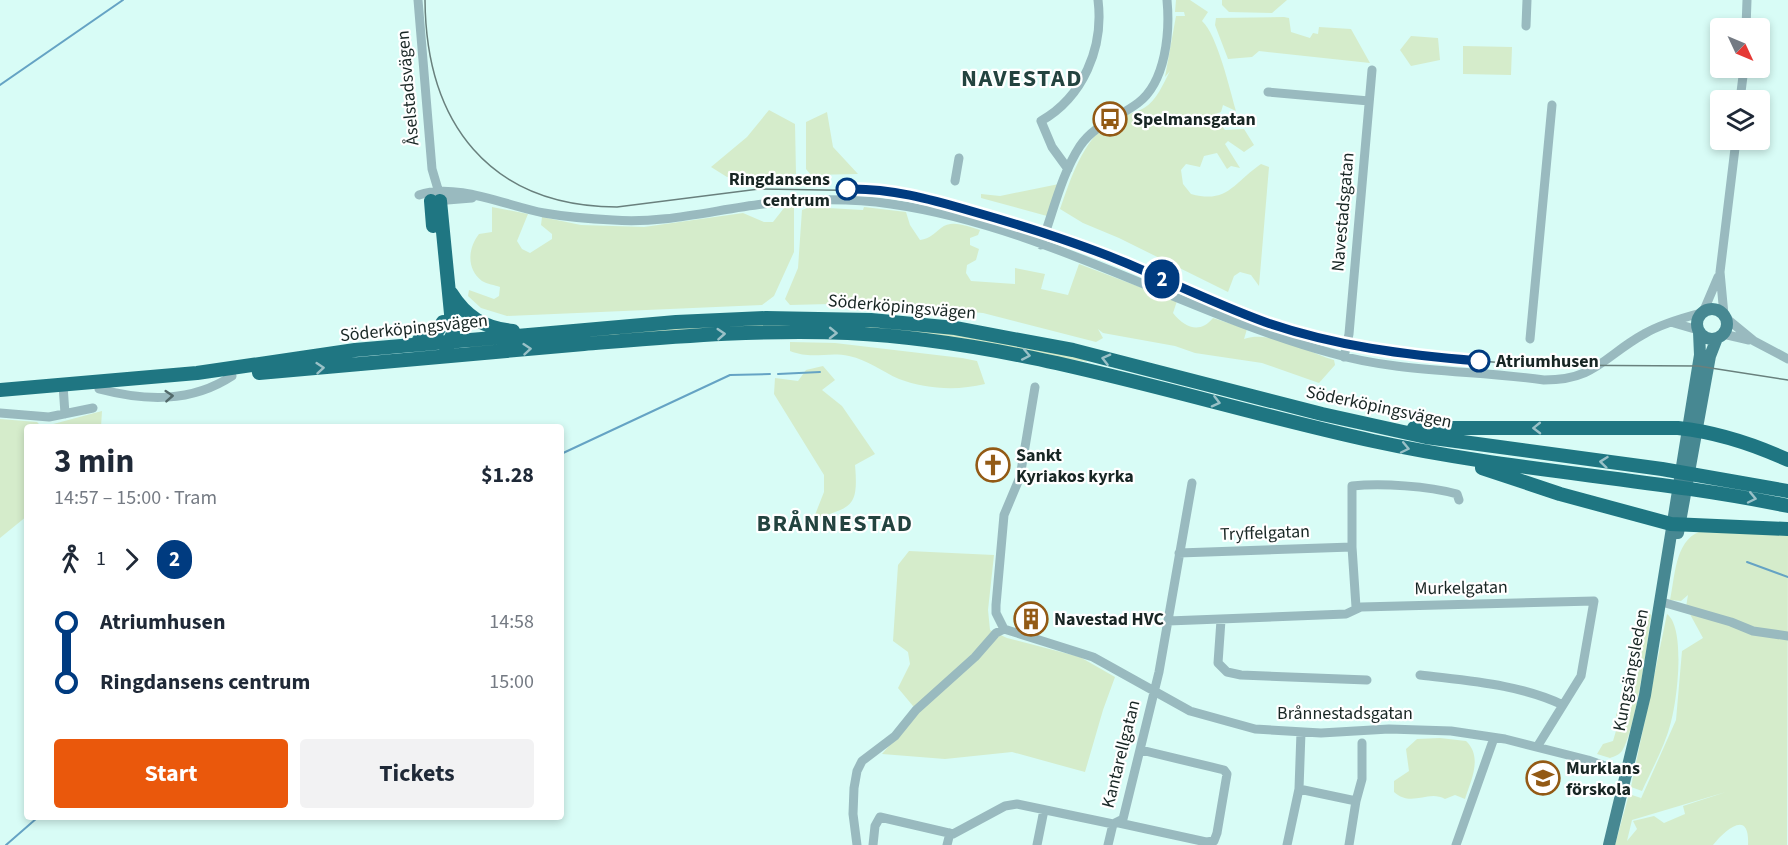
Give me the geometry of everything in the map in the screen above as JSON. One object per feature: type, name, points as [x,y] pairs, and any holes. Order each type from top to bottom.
[{"type":"highway","points":[[433,358],[450,343],[453,333],[435,196]]},
{"type":"highway","points":[[435,196],[443,322],[450,343],[468,354]]},
{"type":"highway","points":[[449,289],[459,306],[478,322],[504,330],[542,333]]},
{"type":"highway","name":"Söderköpingsvägen","points":[[0,397],[355,350],[542,333],[676,322],[766,318],[871,320],[935,326],[1072,350],[1370,426],[1475,446],[1662,469],[1788,491]]},
{"type":"highway","points":[[355,350],[426,339],[435,335],[443,322]]},
{"type":"highway","name":"Söderköpingsvägen","points":[[0,390],[99,389],[468,354],[730,333],[847,333],[963,344],[1071,364],[1322,429],[1452,457],[1662,483],[1788,506]]},
{"type":"highway","points":[[1370,426],[1455,429],[1692,430],[1749,444],[1788,460]]},
{"type":"highway","points":[[1452,457],[1560,494],[1675,525],[1788,529]]},
{"type":"main road","points":[[1717,309],[1725,317],[1726,329],[1720,336],[1709,339],[1698,331],[1697,320],[1703,312],[1717,309]]},
{"type":"main road","name":"Kungsängsleden","points":[[1609,845],[1628,774],[1688,454],[1700,355],[1698,331]]},
{"type":"main road","name":"Kungsängsleden","points":[[1692,430],[1710,356],[1720,336]]},
{"type":"street","name":"Åselstadsvägen","points":[[418,0],[421,63],[435,196]]},
{"type":"street","points":[[1068,169],[1052,147],[1041,121],[1063,106],[1085,76],[1098,43],[1098,0]]},
{"type":"street","points":[[1041,245],[1068,169],[1080,147],[1090,134],[1146,96],[1158,73],[1168,24],[1167,0]]},
{"type":"street","points":[[1526,26],[1527,0]]},
{"type":"street","points":[[1746,18],[1747,0]]},
{"type":"street","name":"Navestadsgatan","points":[[1344,357],[1349,334],[1372,70]]},
{"type":"street","points":[[1268,92],[1369,100]]},
{"type":"street","points":[[1530,339],[1552,105]]},
{"type":"street","points":[[1735,150],[1720,272],[1725,317],[1754,341],[1788,359]]},
{"type":"street","points":[[955,181],[959,158]]},
{"type":"street","points":[[435,196],[476,197],[541,212],[622,221],[685,217],[791,201],[870,202],[949,217],[1041,245],[1205,310],[1344,357],[1372,362],[1562,380],[1593,370],[1642,335],[1671,322],[1703,312],[1720,272]]},
{"type":"street","points":[[1671,322],[1698,331]]},
{"type":"street","points":[[1720,336],[1754,341]]},
{"type":"street","points":[[857,845],[853,814],[854,788],[862,761],[895,736],[916,710],[975,657],[996,633],[1004,629],[996,613],[996,604],[1004,515],[1020,477],[1035,387]]},
{"type":"street","points":[[63,388],[65,414]]},
{"type":"street","points":[[0,413],[34,417],[93,408]]},
{"type":"street","points":[[1154,692],[1192,483]]},
{"type":"street","points":[[1356,608],[1352,547],[1352,486],[1400,485],[1448,491],[1457,494],[1459,500]]},
{"type":"street","name":"Tryffelgatan","points":[[1179,553],[1352,547]]},
{"type":"street","name":"Murkelgatan","points":[[1168,621],[1347,614],[1356,608],[1594,601],[1581,676],[1537,747]]},
{"type":"street","points":[[1662,602],[1731,622],[1753,631],[1788,636]]},
{"type":"street","points":[[1221,620],[1218,663],[1227,672],[1287,678],[1367,680]]},
{"type":"street","name":"Brånnestadsgatan","points":[[1004,629],[1099,659],[1190,711],[1255,729],[1301,732],[1419,730],[1494,738],[1537,747],[1628,774]]},
{"type":"street","points":[[1420,675],[1508,688],[1544,696],[1563,705]]},
{"type":"street","name":"Kantarellgatan","points":[[1116,823],[1123,819],[1154,692]]},
{"type":"street","points":[[1287,845],[1299,789],[1301,732]]},
{"type":"street","points":[[1456,845],[1494,738]]},
{"type":"street","points":[[1349,845],[1362,778],[1362,743]]},
{"type":"street","name":"Kantarellgatan","points":[[950,833],[962,831],[1005,806],[1017,804],[1116,823],[1178,841],[1214,841],[1220,822],[1227,774],[1224,770],[1141,750]]},
{"type":"street","points":[[1299,789],[1356,801]]},
{"type":"street","points":[[1037,845],[1044,810]]},
{"type":"street","points":[[873,845],[875,826],[880,817],[950,833],[947,845]]},
{"type":"street","points":[[1108,845],[1116,823]]},
{"type":"green space","points":[[1176,0],[1190,0],[1208,12],[1202,21],[1208,28],[1218,50],[1236,111],[1223,105],[1221,112],[1216,114],[1216,119],[1225,130],[1244,129],[1254,145],[1244,152],[1228,141],[1225,144],[1240,168],[1231,166],[1227,169],[1217,153],[1204,156],[1200,167],[1186,164],[1181,170],[1183,184],[1191,194],[1214,196],[1229,190],[1261,164],[1269,167],[1259,286],[1251,275],[1240,272],[1234,276],[1228,292],[1119,238],[1083,223],[1060,209],[1079,161],[1100,130],[1110,122],[1149,105],[1162,86],[1170,71],[1165,77],[1176,16],[1185,16],[1184,12],[1175,12]]},
{"type":"green space","points":[[1222,0],[1287,0],[1272,13],[1229,12],[1222,5]]},
{"type":"green space","points":[[1216,18],[1289,18],[1291,32],[1310,38],[1313,33],[1318,34],[1319,27],[1351,29],[1370,63],[1259,51],[1252,57],[1228,59],[1215,25]]},
{"type":"green space","points":[[1411,36],[1438,38],[1440,60],[1411,66],[1400,50]]},
{"type":"green space","points":[[1463,46],[1512,47],[1511,75],[1463,74]]},
{"type":"green space","points":[[769,110],[795,124],[796,174],[727,177],[711,167],[747,137]]},
{"type":"green space","points":[[827,112],[833,147],[858,174],[811,175],[806,169],[806,122]]},
{"type":"green space","points":[[1059,184],[1047,216],[981,198],[981,194],[1000,196]]},
{"type":"green space","points":[[492,207],[528,214],[517,241],[522,249],[530,253],[552,239],[552,234],[541,225],[542,217],[581,225],[644,227],[743,213],[764,222],[773,222],[784,208],[794,207],[794,252],[774,296],[762,305],[507,316],[481,308],[468,296],[469,290],[494,299],[499,296],[500,287],[482,281],[473,271],[470,258],[479,234],[492,232]]},
{"type":"green space","points":[[810,207],[863,210],[864,207],[906,212],[910,225],[920,240],[950,224],[960,224],[980,230],[978,235],[970,238],[970,245],[979,249],[976,260],[967,265],[966,273],[971,281],[1015,284],[1015,268],[1045,274],[1041,289],[1068,295],[1079,264],[1177,301],[1173,313],[1182,322],[1193,327],[1203,326],[1213,318],[1247,329],[1244,339],[1266,337],[1289,343],[1334,360],[1335,365],[1319,383],[1262,363],[1195,353],[1175,346],[1103,333],[1098,329],[1103,338],[1096,342],[983,313],[870,303],[790,305],[785,299],[798,268],[802,210]]},
{"type":"green space","points":[[780,323],[882,327],[949,333],[1075,356],[1088,362],[884,331],[470,348],[460,345],[668,328]]},
{"type":"green space","points":[[790,342],[835,343],[977,361],[985,384],[952,388],[919,385],[899,379],[849,356],[798,354],[790,351]]},
{"type":"green space","points":[[823,366],[835,380],[822,390],[842,406],[875,454],[855,465],[855,491],[849,504],[836,512],[813,520],[824,492],[824,475],[774,394],[775,378],[798,381],[806,370]]},
{"type":"green space","points":[[102,411],[101,424],[53,424]]},
{"type":"green space","points":[[0,419],[39,424],[24,424],[24,518],[0,538]]},
{"type":"green space","points":[[1699,532],[1788,535],[1787,845],[1748,845],[1748,834],[1745,827],[1741,825],[1724,833],[1713,845],[1615,845],[1629,794],[1641,798],[1639,803],[1676,720],[1682,651],[1703,638],[1686,607],[1688,595],[1681,601],[1670,600],[1677,561],[1685,543]],"holes":[[[1726,792],[1683,806],[1685,814],[1664,823],[1654,816],[1633,821],[1637,829],[1627,841],[1632,820]]]},
{"type":"green space","points":[[909,551],[994,555],[988,610],[990,630],[1007,638],[1080,657],[1115,677],[1085,772],[1012,752],[945,759],[882,754],[918,712],[898,688],[910,664],[908,652],[893,641],[898,565]]},
{"type":"green space","points":[[1646,609],[1651,615],[1632,726],[1622,751],[1610,758],[1597,754],[1603,744],[1613,741],[1618,724],[1616,715],[1626,691],[1638,613]]},
{"type":"green space","points":[[1667,614],[1673,622],[1678,649],[1676,698],[1665,740],[1642,791],[1631,787]]},
{"type":"green space","points":[[1440,738],[1466,741],[1474,754],[1474,769],[1465,799],[1455,795],[1445,799],[1432,796],[1414,799],[1394,792],[1394,781],[1409,771],[1406,749],[1417,739]]},
{"type":"waterway","points":[[0,85],[123,0]]},
{"type":"waterway","points":[[778,374],[820,372]]},
{"type":"waterway","points":[[564,453],[730,375],[770,374]]},
{"type":"waterway","points":[[1747,562],[1788,577]]},
{"type":"waterway","points":[[6,845],[35,820]]},
{"type":"tram line","points":[[425,0],[428,44],[437,84],[452,119],[473,149],[500,173],[533,192],[572,203],[617,207],[759,189],[887,191],[951,205],[1045,233],[1126,263],[1263,321],[1347,345],[1420,356],[1530,365],[1698,366],[1788,380]]},
{"type":"tram line","name":"2","points":[[847,189],[887,190],[916,196],[1045,233],[1126,263],[1222,305],[1302,334],[1347,345],[1386,351],[1479,361]]},
{"type":"place","name":"Spelmansgatan","points":[[1110,119]]},
{"type":"place","name":"Ringdansens centrum","points":[[847,189]]},
{"type":"place","name":"Atriumhusen","points":[[1479,361]]},
{"type":"place","name":"Sankt Kyriakos kyrka","points":[[993,465]]},
{"type":"place","name":"Navestad HVC","points":[[1031,619]]},
{"type":"place","name":"Murklans förskola","points":[[1543,778]]},
{"type":"district","name":"NAVESTAD","points":[[1022,78]]},
{"type":"district","name":"BRÅNNESTAD","points":[[835,523]]}]
